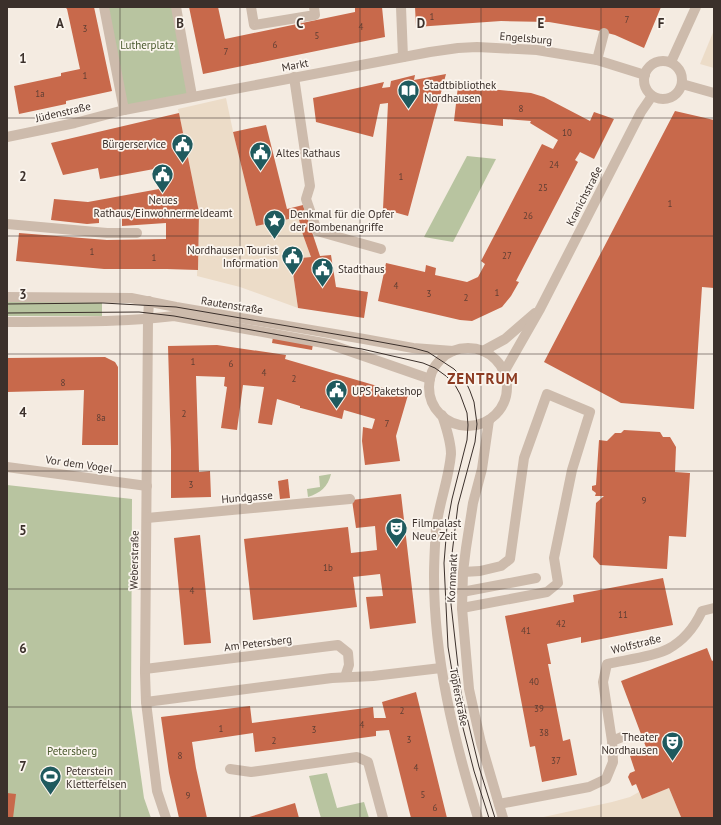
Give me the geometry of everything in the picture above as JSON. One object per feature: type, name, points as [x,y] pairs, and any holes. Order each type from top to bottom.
[{"type":"street","points":[[104,7],[124,110],[192,96],[176,7]]},
{"type":"street","points":[[251,7],[254,25],[315,15],[314,7]]},
{"type":"street","points":[[401,7],[403,57]]},
{"type":"street","points":[[670,62],[696,7]]},
{"type":"street","points":[[597,60],[604,33]]},
{"type":"street","name":"Engelsburg","points":[[403,57],[458,48],[496,47],[537,50],[597,60],[645,75]]},
{"type":"street","name":"Markt","points":[[192,96],[403,57]]},
{"type":"street","points":[[657,62],[670,62],[680,71],[682,84],[676,95],[670,99],[663,100],[652,96],[645,86],[644,80],[645,75],[652,65],[657,62]]},
{"type":"street","points":[[294,77],[310,186],[306,198],[317,231],[381,250]]},
{"type":"street","points":[[682,84],[714,93]]},
{"type":"street","name":"Kranichstraße","points":[[504,372],[540,308],[641,112],[652,96]]},
{"type":"street","name":"Jüdenstraße","points":[[7,137],[124,110]]},
{"type":"street","points":[[7,227],[107,234],[137,233]]},
{"type":"street","name":"Rautenstraße","points":[[7,297],[131,298],[176,307],[364,338],[413,348],[453,351]]},
{"type":"street","name":"Weberstraße","points":[[150,301],[148,319],[147,518],[144,668],[146,702],[157,790],[166,818]]},
{"type":"street","name":"Kranichstraße","points":[[483,351],[505,338],[540,308]]},
{"type":"street","name":"Rautenstraße","points":[[7,322],[108,322],[174,316],[329,344],[430,380]]},
{"type":"street","points":[[430,380],[440,360],[453,351],[467,348],[483,351],[496,359],[504,372],[507,381],[507,393],[501,408],[489,420],[468,425],[453,422],[442,415]]},
{"type":"street","name":"Kornmarkt","points":[[430,380],[430,392],[434,404],[442,415],[448,434],[451,453],[436,528],[434,577]]},
{"type":"street","points":[[462,608],[547,592],[558,583],[554,558],[572,470],[590,412],[547,394],[524,458],[510,559],[501,566],[480,571],[463,572]]},
{"type":"street","name":"Kornmarkt","points":[[466,669],[462,608],[463,572],[473,503],[482,469],[489,420]]},
{"type":"street","name":"Vor dem Vogel","points":[[7,467],[147,486]]},
{"type":"street","name":"Hundgasse","points":[[147,518],[350,499]]},
{"type":"street","name":"Töpferstraße","points":[[434,577],[441,668],[452,725],[478,818]]},
{"type":"street","points":[[462,592],[536,578]]},
{"type":"street","name":"Wolfstraße","points":[[499,804],[590,787],[606,779],[612,762],[612,741],[603,682],[607,664],[668,649],[686,635],[696,624],[702,611],[714,608]]},
{"type":"street","name":"Am Petersberg","points":[[144,668],[338,645],[348,653],[349,665],[345,677]]},
{"type":"street","points":[[146,702],[244,688],[441,668]]},
{"type":"street","name":"Töpferstraße","points":[[466,669],[481,743],[503,818]]},
{"type":"street","points":[[612,741],[622,737]]},
{"type":"street","points":[[230,769],[251,772],[357,756],[368,762],[383,818]]},
{"type":"green space","name":"Lutherplatz","points":[[104,7],[176,7],[192,96],[124,110]]},
{"type":"green space","points":[[467,156],[496,159],[453,242],[424,237]]},
{"type":"green space","points":[[7,300],[102,300],[102,316],[7,316]]},
{"type":"green space","points":[[331,474],[328,483],[323,489],[308,497],[307,489],[320,487],[319,476]]},
{"type":"green space","name":"Petersberg","points":[[7,485],[132,499],[131,706],[144,798],[151,818],[7,818]]},
{"type":"green space","points":[[327,773],[337,808],[364,802],[369,818],[321,818],[309,776]]},
{"type":"shaded area","points":[[714,30],[714,68],[700,64]]},
{"type":"shaded area","points":[[226,98],[256,226],[298,216],[311,257],[291,259],[298,308],[240,287],[197,276],[199,212],[178,109]]},
{"type":"shaded area","points":[[669,788],[681,817],[680,818],[539,818],[612,802],[630,797],[639,792],[642,799]]},
{"type":"building","points":[[65,7],[94,7],[112,91],[66,101],[66,104],[19,114],[14,86],[61,76],[61,73],[80,69],[67,9]]},
{"type":"building","points":[[189,7],[218,7],[225,39],[355,12],[355,7],[382,7],[385,37],[203,74]]},
{"type":"building","points":[[415,7],[661,7],[644,48],[615,35],[596,30],[549,22],[501,21],[416,27]]},
{"type":"building","points":[[446,74],[408,216],[383,209],[388,103],[380,104],[373,137],[316,122],[313,98],[384,82],[382,88],[390,87],[391,81],[415,75],[414,80]]},
{"type":"building","points":[[458,86],[531,93],[544,97],[590,121],[594,112],[614,119],[594,159],[580,152],[575,160],[578,162],[516,281],[519,282],[511,296],[502,307],[472,321],[460,320],[378,301],[386,263],[425,272],[426,265],[436,268],[435,275],[467,282],[478,277],[485,264],[481,261],[542,144],[553,149],[558,140],[530,123],[531,121],[503,119],[503,126],[454,121]]},
{"type":"building","points":[[675,111],[714,120],[714,288],[702,287],[694,409],[621,403],[544,362]]},
{"type":"building","name":"Neues Rathaus/Einwohnermeldeamt","points":[[179,113],[199,212],[198,270],[104,269],[16,261],[19,233],[107,240],[166,239],[166,223],[122,226],[122,218],[99,215],[99,223],[87,224],[51,220],[54,199],[88,202],[159,189],[154,169],[100,179],[98,168],[63,175],[51,143]]},
{"type":"building","points":[[266,125],[287,209],[303,205],[320,256],[331,255],[336,287],[368,292],[364,318],[298,308],[291,259],[311,257],[298,216],[256,226],[233,132]]},
{"type":"building","points":[[273,337],[313,344],[312,350],[272,343]]},
{"type":"building","points":[[217,345],[286,355],[285,359],[408,395],[396,436],[400,461],[365,465],[362,441],[363,427],[372,429],[375,419],[344,410],[342,419],[300,408],[300,406],[277,399],[272,425],[258,423],[264,387],[243,385],[237,430],[221,428],[227,387],[224,386],[225,377],[196,376],[199,472],[210,471],[211,497],[171,498],[168,346]]},
{"type":"building","points":[[105,357],[115,362],[118,367],[118,445],[82,445],[84,390],[7,392],[7,358]]},
{"type":"building","points":[[624,430],[660,432],[663,437],[670,437],[676,447],[675,472],[690,473],[686,537],[669,536],[667,569],[600,565],[593,557],[596,503],[604,496],[595,496],[596,493],[592,490],[592,486],[596,485],[599,440],[607,441],[615,433],[621,433]]},
{"type":"building","points":[[288,479],[290,498],[280,499],[278,481]]},
{"type":"building","name":"Filmpalast Neue Zeit","points":[[401,494],[416,623],[370,629],[366,597],[383,596],[380,574],[353,577],[357,607],[253,620],[244,539],[348,527],[351,553],[377,550],[375,526],[356,528],[352,500]]},
{"type":"building","points":[[200,535],[211,643],[184,645],[174,538]]},
{"type":"building","points":[[663,578],[673,625],[581,643],[581,637],[547,644],[551,664],[548,664],[563,741],[570,739],[577,775],[542,782],[535,746],[530,747],[505,616],[574,602],[573,595]]},
{"type":"building","points":[[707,648],[712,661],[714,660],[714,818],[680,818],[681,817],[669,788],[642,799],[636,784],[632,786],[628,777],[630,773],[635,771],[630,756],[647,750],[621,681]]},
{"type":"building","points":[[416,692],[447,818],[411,818],[389,730],[376,731],[376,736],[255,752],[253,733],[192,742],[207,818],[179,818],[169,773],[161,717],[250,706],[252,723],[373,707],[374,718],[386,718],[382,702]]},
{"type":"building","points":[[7,793],[16,794],[13,818],[7,818]]},
{"type":"building","points":[[295,803],[299,818],[246,818]]},
{"type":"tram line","points":[[7,304],[103,303],[176,307],[413,348],[428,352],[454,369],[465,380],[474,402],[477,424],[475,442],[458,505],[451,562],[451,604],[461,693],[479,767],[495,818]]},
{"type":"tram line","points":[[7,313],[139,312],[174,316],[362,349],[423,363],[435,368],[446,376],[455,385],[460,394],[467,413],[468,425],[467,440],[452,499],[447,526],[444,563],[448,647],[457,701]]},
{"type":"tram line","points":[[462,724],[474,771],[489,818]]},
{"type":"place","name":"Stadtbibliothek Nordhausen","points":[[409,110]]},
{"type":"place","name":"Bürgerservice","points":[[182,164]]},
{"type":"place","name":"Altes Rathaus","points":[[260,172]]},
{"type":"place","name":"Neues Rathaus/Einwohnermeldeamt","points":[[163,194]]},
{"type":"place","name":"Denkmal für die Opfer der Bombenangriffe","points":[[275,240]]},
{"type":"place","name":"Nordhausen Tourist Information","points":[[293,276]]},
{"type":"place","name":"Stadthaus","points":[[323,288]]},
{"type":"place","name":"UPS Paketshop","points":[[336,410]]},
{"type":"place","name":"Filmpalast Neue Zeit","points":[[397,548]]},
{"type":"place","name":"Theater Nordhausen","points":[[673,762]]},
{"type":"place","name":"Peterstein Kletterfelsen","points":[[50,796]]},
{"type":"district","name":"ZENTRUM","points":[[483,378]]}]
